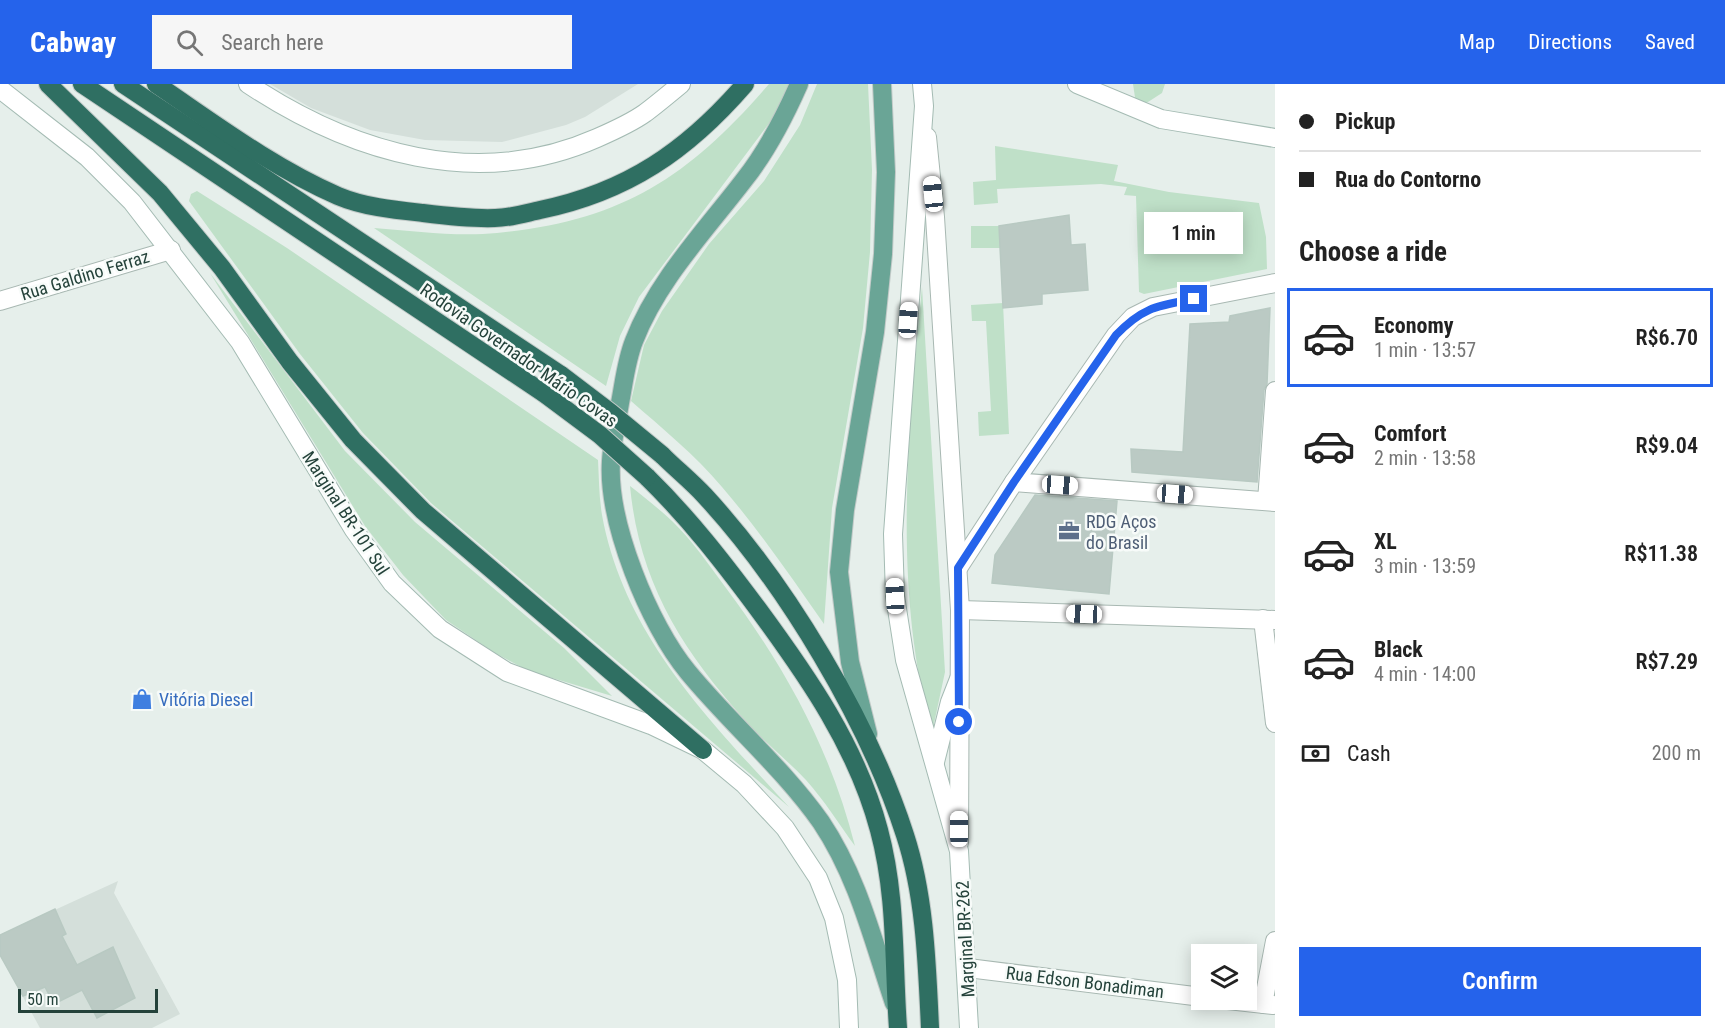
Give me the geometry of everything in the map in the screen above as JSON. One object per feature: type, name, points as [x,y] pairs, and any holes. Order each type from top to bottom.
[{"type":"highway","points":[[48,84],[160,193],[222,268],[290,362],[353,440],[423,511],[703,750]]},
{"type":"highway","name":"Rodovia Governador Mário Covas","points":[[82,84],[544,394],[600,435],[690,520],[779,638],[837,727],[860,774],[879,829],[886,864],[896,932],[898,1020]]},
{"type":"highway","name":"Rodovia Governador Mário Covas","points":[[123,84],[561,375],[662,455],[705,496],[789,606],[840,691],[876,762],[906,836],[918,888],[927,964],[930,1028]]},
{"type":"highway","points":[[156,84],[285,171],[340,197],[380,208],[443,216],[498,219],[588,199],[631,181],[667,158],[698,133],[745,84]]},
{"type":"main road","points":[[248,84],[292,113],[358,140],[416,158],[480,164],[543,156],[578,146],[644,114],[681,84]]},
{"type":"main road","points":[[799,84],[783,121],[746,178],[699,238],[650,307],[633,343],[610,462],[616,514],[646,605],[686,669],[738,730],[794,788],[820,822],[845,861],[858,892],[898,1020]]},
{"type":"main road","points":[[876,762],[850,662],[839,572],[845,510],[875,332],[883,254],[886,172],[882,84]]},
{"type":"main road","points":[[922,84],[935,216],[958,568],[960,610],[959,851]]},
{"type":"main road","points":[[1077,84],[1161,118],[1275,138]]},
{"type":"main road","name":"Marginal BR-101 Sul","points":[[0,89],[87,157],[132,202],[240,342],[354,530],[392,583],[440,629],[507,672],[651,726],[703,750],[744,784],[785,828],[818,878],[834,918],[847,980],[849,1028]]},
{"type":"main road","points":[[924,106],[893,534],[895,596],[905,660],[959,851]]},
{"type":"main road","name":"Rua Galdino Ferraz","points":[[0,301],[171,250]]},
{"type":"main road","points":[[958,568],[1014,482],[1116,335],[1133,317],[1153,307],[1275,283]]},
{"type":"main road","points":[[1014,482],[1271,501],[1275,391]]},
{"type":"main road","points":[[960,610],[1269,620],[1275,723]]},
{"type":"main road","points":[[934,764],[950,702],[959,679]]},
{"type":"main road","name":"Marginal BR-262","points":[[959,851],[968,968],[969,1028]]},
{"type":"main road","points":[[1269,1005],[1275,941]]},
{"type":"main road","name":"Rua Edson Bonadiman","points":[[968,968],[1191,996]]},
{"type":"shaded area","points":[[270,84],[638,84],[585,117],[566,125],[502,142],[425,140],[370,130],[311,108]]},
{"type":"shaded area","points":[[118,881],[114,893],[180,1014],[152,1028],[40,1028],[0,955],[0,935]]},
{"type":"green space","points":[[769,84],[789,84],[776,114],[639,297],[620,336],[606,386],[374,228],[451,234],[497,233],[541,227],[581,218],[617,205],[650,189],[681,169],[739,117]]},
{"type":"green space","points":[[817,84],[868,84],[872,170],[870,252],[863,328],[832,508],[824,624],[762,537],[712,475],[631,401],[644,345],[662,311],[709,244],[764,181],[800,125]]},
{"type":"green space","points":[[1133,84],[1165,84],[1162,93],[1148,102],[1136,104]]},
{"type":"green space","points":[[995,146],[1118,165],[1114,181],[1169,192],[1259,203],[1266,237],[1267,269],[1144,294],[1139,292],[1136,196],[1124,195],[1127,187],[1101,184],[997,189],[998,203],[974,205],[973,182],[996,180]]},
{"type":"green space","points":[[197,191],[287,248],[598,460],[602,515],[613,559],[629,600],[650,638],[701,709],[789,807],[431,503],[363,433],[300,354],[189,201],[191,194]]},
{"type":"green space","points":[[971,226],[999,226],[1000,248],[971,248]]},
{"type":"green space","points":[[210,273],[345,451],[415,522],[564,648],[612,696],[529,671],[495,653],[446,620],[403,575],[365,526]]},
{"type":"green space","points":[[922,287],[945,672],[932,733],[920,678],[912,623],[908,567],[908,455]]},
{"type":"green space","points":[[1003,303],[1009,434],[979,436],[978,412],[991,411],[986,321],[972,321],[971,305]]},
{"type":"green space","points":[[630,486],[667,516],[686,536],[768,648],[804,711],[819,743],[833,776],[855,846],[813,788],[759,735],[721,693],[683,640],[653,583],[635,520]]},
{"type":"building","points":[[1069,215],[1071,245],[1085,244],[1088,290],[1042,294],[1042,304],[1003,308],[999,226]]},
{"type":"building","points":[[1270,308],[1267,384],[1264,390],[1257,482],[1132,472],[1131,449],[1183,452],[1190,324],[1229,322],[1230,316]]},
{"type":"building","name":"RDG Aços do Brasil","points":[[1035,495],[1117,501],[1109,594],[992,583],[995,555]]},
{"type":"building","points":[[55,909],[66,934],[62,936],[77,965],[113,947],[135,998],[97,1018],[82,990],[54,1004],[45,987],[23,996],[0,955],[0,935]]},
{"type":"place","name":"RDG Aços do Brasil","points":[[1069,531]]},
{"type":"place","name":"Vitória Diesel","points":[[142,699]]},
{"type":"route","points":[[959,722],[958,568],[1014,482],[1116,335],[1133,317],[1153,307],[1194,299]]}]
